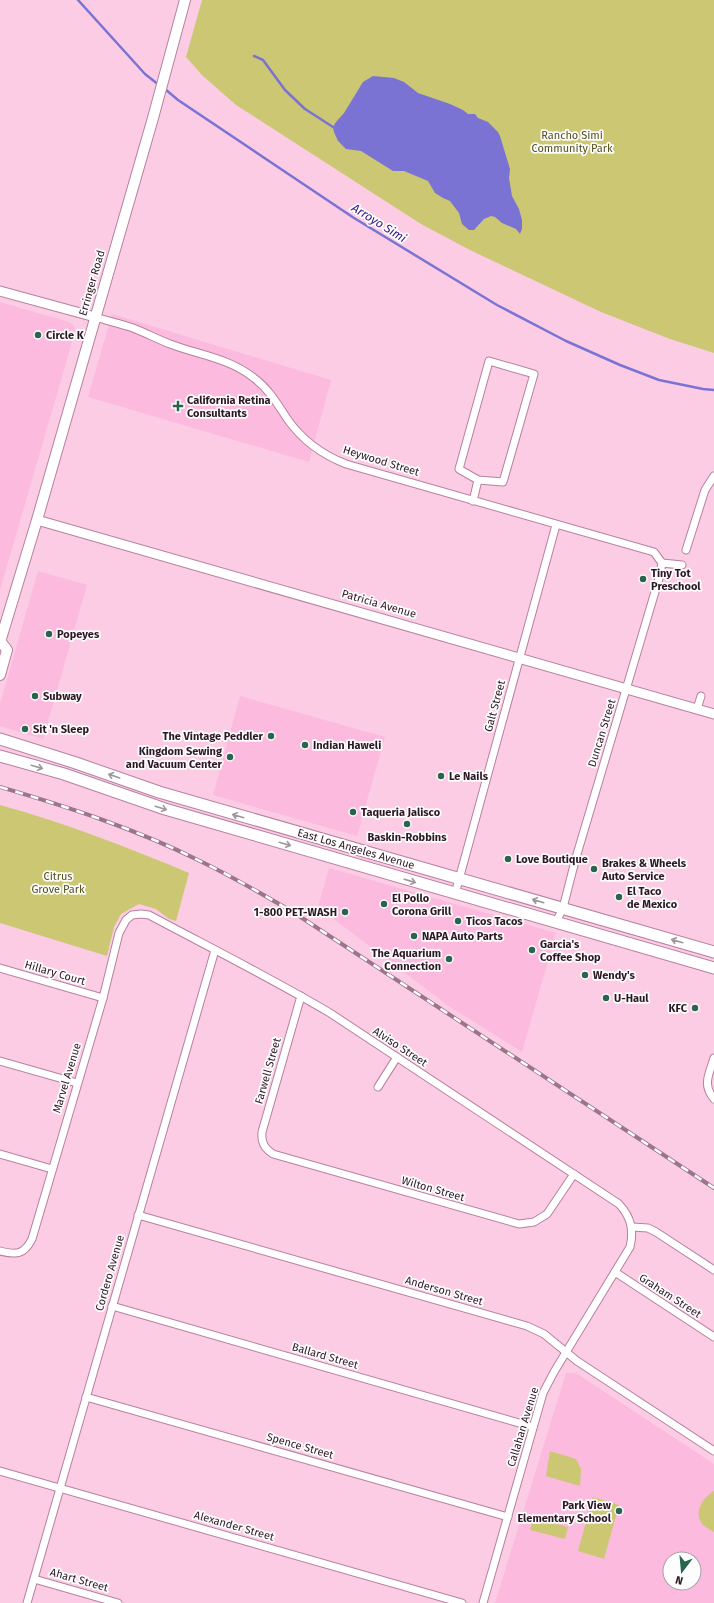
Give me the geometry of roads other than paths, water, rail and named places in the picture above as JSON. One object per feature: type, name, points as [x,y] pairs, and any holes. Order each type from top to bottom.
[{"type":"main road","name":"Erringer Road","points":[[0,675],[7,650],[1,642],[185,0]]},
{"type":"main road","name":"East Los Angeles Avenue","points":[[0,739],[76,763],[159,792],[714,952]]},
{"type":"main road","name":"East Los Angeles Avenue","points":[[0,756],[64,774],[165,810],[714,968]]},
{"type":"street","name":"Heywood Street","points":[[0,291],[134,328],[170,344],[220,359],[241,368],[268,390],[289,422],[316,449],[346,464],[654,552],[662,563]]},
{"type":"street","points":[[489,361],[534,374],[503,482],[478,480],[459,469],[489,361]]},
{"type":"street","points":[[686,550],[705,490],[714,476]]},
{"type":"street","points":[[473,501],[478,480]]},
{"type":"street","name":"Patricia Avenue","points":[[37,520],[714,714]]},
{"type":"street","name":"Galt Street","points":[[455,894],[556,525]]},
{"type":"street","points":[[662,563],[682,565]]},
{"type":"street","name":"Duncan Street","points":[[556,922],[563,908],[575,862],[660,575],[662,563]]},
{"type":"street","points":[[697,709],[701,696]]},
{"type":"street","name":"Alviso Street","points":[[136,915],[149,915],[301,996],[397,1057],[619,1204],[630,1218],[632,1227]]},
{"type":"street","name":"Marvel Avenue","points":[[0,1251],[16,1254],[22,1252],[32,1239],[103,998],[119,933],[126,920],[136,915]]},
{"type":"street","name":"Cordero Avenue","points":[[27,1603],[215,950]]},
{"type":"street","name":"Hillary Court","points":[[0,968],[103,998]]},
{"type":"street","name":"Farwell Street","points":[[268,1151],[262,1139],[262,1132],[301,996]]},
{"type":"street","points":[[378,1087],[397,1057]]},
{"type":"street","points":[[714,1058],[706,1086],[708,1092],[714,1099]]},
{"type":"street","points":[[0,1061],[77,1083]]},
{"type":"street","name":"Wilton Street","points":[[268,1151],[285,1158],[519,1224],[534,1222],[547,1214],[574,1174]]},
{"type":"street","points":[[0,1154],[52,1169]]},
{"type":"street","name":"Anderson Street","points":[[138,1215],[527,1326],[544,1334],[577,1361],[714,1451]]},
{"type":"street","points":[[632,1227],[648,1228],[656,1232],[714,1270]]},
{"type":"street","name":"Callahan Avenue","points":[[484,1603],[532,1427],[543,1393],[566,1352],[630,1248],[632,1227]]},
{"type":"street","name":"Graham Street","points":[[615,1272],[714,1338]]},
{"type":"street","name":"Ballard Street","points":[[112,1306],[532,1427]]},
{"type":"street","name":"Spence Street","points":[[86,1397],[508,1518]]},
{"type":"street","name":"Alexander Street","points":[[0,1471],[462,1603]]},
{"type":"street","name":"Ahart Street","points":[[34,1579],[118,1603]]},
{"type":"waterway","name":"Arroyo Simi","points":[[78,0],[145,74],[159,85]]},
{"type":"waterway","points":[[254,56],[263,60],[285,90],[305,109],[333,127]]},
{"type":"waterway","name":"Arroyo Simi","points":[[165,89],[178,100],[354,218],[497,305],[566,341],[620,365],[659,380],[714,390]]},
{"type":"railway","points":[[0,787],[51,802],[127,829],[176,849],[248,886],[296,914],[714,1188]]},
{"type":"place","name":"Circle K","points":[[38,335]]},
{"type":"place","name":"California Retina Consultants","points":[[178,406]]},
{"type":"place","name":"Tiny Tot Preschool","points":[[643,579]]},
{"type":"place","name":"Popeyes","points":[[49,634]]},
{"type":"place","name":"Subway","points":[[35,696]]},
{"type":"place","name":"Sit 'n Sleep","points":[[25,729]]},
{"type":"place","name":"The Vintage Peddler","points":[[271,736]]},
{"type":"place","name":"Indian Haweli","points":[[305,745]]},
{"type":"place","name":"Kingdom Sewing and Vacuum Center","points":[[230,757]]},
{"type":"place","name":"Le Nails","points":[[441,776]]},
{"type":"place","name":"Taqueria Jalisco","points":[[353,812]]},
{"type":"place","name":"Baskin-Robbins","points":[[407,824]]},
{"type":"place","name":"Love Boutique","points":[[508,859]]},
{"type":"place","name":"Brakes & Wheels Auto Service","points":[[594,869]]},
{"type":"place","name":"El Taco de Mexico","points":[[619,897]]},
{"type":"place","name":"El Pollo Corona Grill","points":[[384,904]]},
{"type":"place","name":"1-800 PET-WASH","points":[[345,912]]},
{"type":"place","name":"Ticos Tacos","points":[[458,921]]},
{"type":"place","name":"NAPA Auto Parts","points":[[414,936]]},
{"type":"place","name":"Garcia's Coffee Shop","points":[[532,950]]},
{"type":"place","name":"The Aquarium Connection","points":[[449,959]]},
{"type":"place","name":"Wendy's","points":[[585,975]]},
{"type":"place","name":"U-Haul","points":[[606,998]]},
{"type":"place","name":"KFC","points":[[695,1008]]},
{"type":"place","name":"Park View Elementary School","points":[[619,1511]]},
{"type":"park label","name":"Rancho Simi Community Park","points":[[572,141]]},
{"type":"park label","name":"Citrus Grove Park","points":[[58,882]]}]
